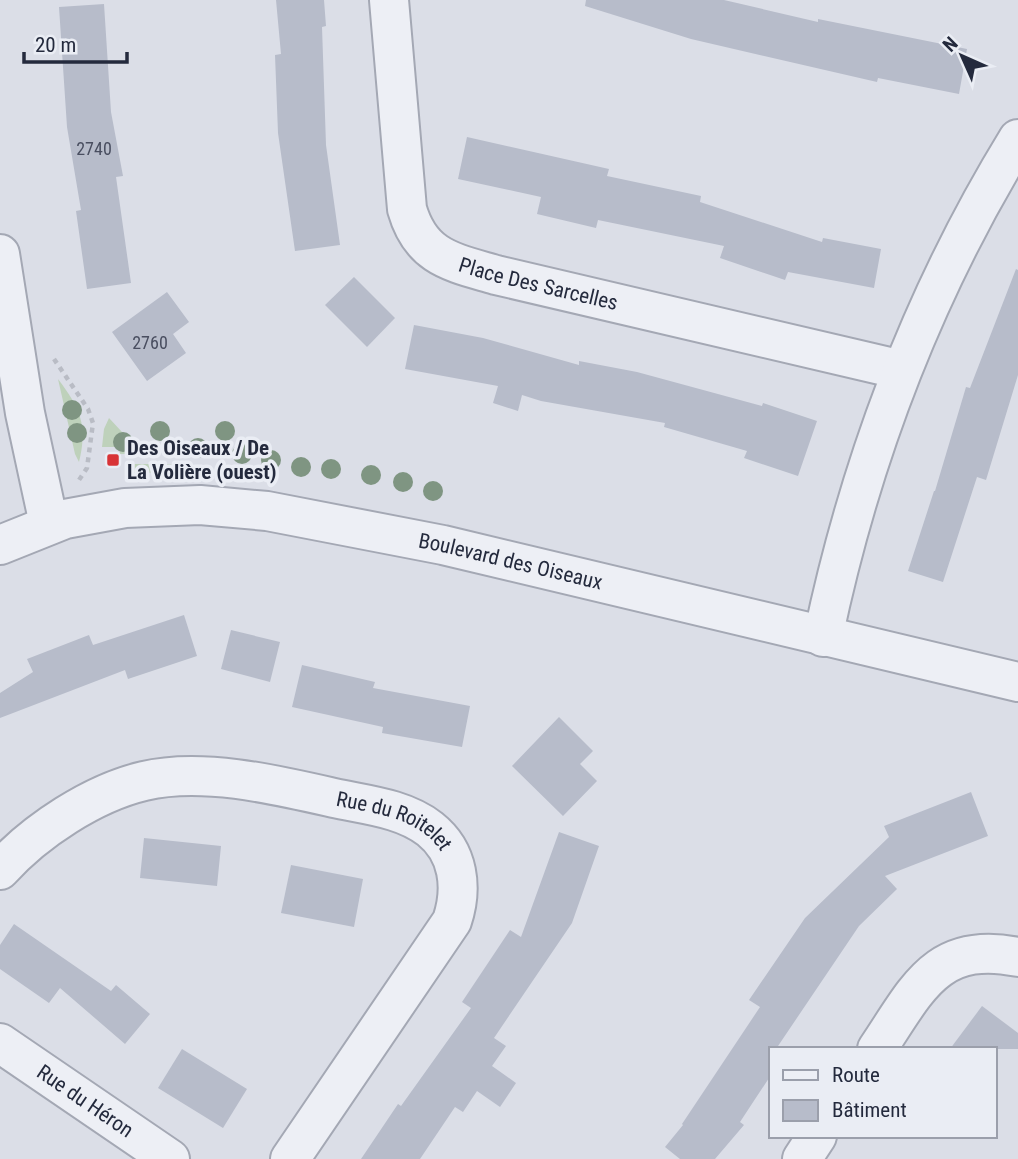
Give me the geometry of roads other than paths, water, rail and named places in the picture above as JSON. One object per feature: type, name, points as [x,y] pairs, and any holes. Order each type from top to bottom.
[{"type":"street","name":"Place Des Sarcelles","points":[[389,0],[407,209],[416,234],[425,246],[457,263],[496,275],[902,370]]},
{"type":"street","points":[[823,637],[848,536],[902,370],[925,313],[960,240],[1018,139]]},
{"type":"street","points":[[0,254],[25,414],[49,524]]},
{"type":"street","name":"Boulevard des Oiseaux","points":[[0,545],[49,524],[80,515],[175,505],[223,506],[293,515],[443,545],[1018,682]]},
{"type":"street","name":"Rue du Roitelet","points":[[0,870],[36,836],[73,813],[125,787],[146,780],[166,778],[230,779],[299,790],[394,811],[432,831],[447,849],[457,872],[459,897],[452,921],[290,1159]]},
{"type":"street","points":[[878,1047],[935,970],[977,953],[1018,957]]},
{"type":"street","name":"Rue du Héron","points":[[0,1043],[170,1159]]},
{"type":"street","points":[[802,1159],[816,1138]]},
{"type":"place","name":"Des Oiseaux / De La Volière (ouest)","points":[[113,460]]}]
